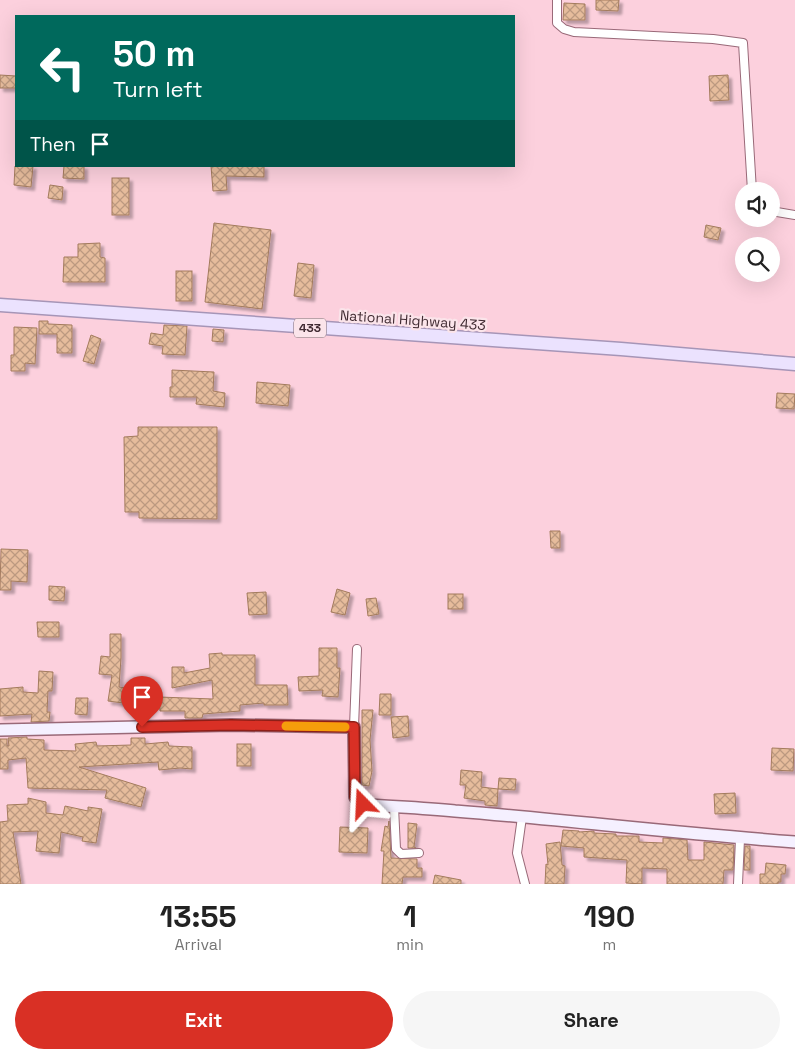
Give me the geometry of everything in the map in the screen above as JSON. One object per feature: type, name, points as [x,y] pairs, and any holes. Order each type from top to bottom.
[{"type":"main road","name":"National Highway 433","points":[[0,305],[795,364]]},
{"type":"street","points":[[557,0],[557,23],[564,29],[574,32],[713,39],[743,44],[751,182]]},
{"type":"street","points":[[780,212],[795,215]]},
{"type":"street","points":[[357,649],[354,727],[355,797],[358,802],[368,805],[522,817],[740,839],[795,842]]},
{"type":"street","points":[[0,730],[231,725],[354,727]]},
{"type":"street","points":[[394,807],[396,850],[398,853],[419,853]]},
{"type":"street","points":[[522,817],[517,853],[525,884]]},
{"type":"street","points":[[738,884],[740,839]]},
{"type":"building","points":[[596,0],[619,0],[618,11],[596,10]]},
{"type":"building","points":[[564,3],[585,4],[585,20],[563,20]]},
{"type":"building","points":[[0,75],[15,76],[15,88],[0,88]]},
{"type":"building","points":[[728,75],[729,100],[710,101],[709,76]]},
{"type":"building","points":[[15,166],[33,167],[31,187],[14,185]]},
{"type":"building","points":[[64,167],[84,167],[84,179],[63,178]]},
{"type":"building","points":[[211,167],[264,167],[264,177],[226,176],[227,190],[213,191]]},
{"type":"building","points":[[112,178],[129,178],[129,215],[112,215]]},
{"type":"building","points":[[50,185],[63,187],[62,200],[48,198]]},
{"type":"building","points":[[214,223],[271,230],[262,309],[205,302]]},
{"type":"building","points":[[706,225],[721,228],[718,240],[704,237]]},
{"type":"building","points":[[100,243],[100,257],[105,258],[105,282],[63,282],[64,257],[78,257],[78,244]]},
{"type":"building","points":[[298,263],[314,265],[311,298],[294,296]]},
{"type":"building","points":[[176,271],[192,271],[192,301],[176,301]]},
{"type":"building","points":[[39,321],[48,321],[48,324],[72,325],[72,353],[57,353],[57,334],[39,334]]},
{"type":"building","points":[[164,325],[187,326],[185,355],[162,354],[163,346],[149,344],[151,333],[163,335]]},
{"type":"building","points":[[14,327],[37,328],[35,364],[25,363],[25,371],[11,371],[11,355],[14,355]]},
{"type":"building","points":[[213,329],[224,330],[223,342],[212,341]]},
{"type":"building","points":[[91,335],[101,339],[94,364],[83,361]]},
{"type":"building","points":[[172,370],[214,372],[213,391],[225,393],[224,407],[196,404],[197,397],[170,397]]},
{"type":"building","points":[[257,382],[290,385],[288,406],[256,403]]},
{"type":"building","points":[[777,393],[795,394],[794,409],[776,408]]},
{"type":"building","points":[[138,427],[217,427],[217,519],[139,518],[139,512],[125,512],[124,437],[138,436]]},
{"type":"building","points":[[550,531],[560,531],[560,548],[551,548]]},
{"type":"building","points":[[1,549],[28,550],[27,582],[11,581],[11,590],[0,590]]},
{"type":"building","points":[[49,586],[65,587],[64,601],[49,600]]},
{"type":"building","points":[[337,589],[350,593],[345,615],[331,612]]},
{"type":"building","points":[[266,592],[267,614],[249,615],[247,593]]},
{"type":"building","points":[[448,594],[463,594],[463,609],[448,609]]},
{"type":"building","points":[[376,598],[379,614],[368,616],[366,599]]},
{"type":"building","points":[[37,622],[59,622],[59,637],[38,637]]},
{"type":"building","points":[[110,634],[121,634],[119,687],[125,688],[123,703],[108,701],[112,675],[99,674],[101,656],[110,657]]},
{"type":"building","points":[[319,648],[337,648],[337,668],[340,668],[338,697],[322,696],[323,690],[299,691],[298,677],[319,676]]},
{"type":"building","points":[[222,653],[222,655],[255,655],[255,685],[287,685],[288,705],[264,705],[264,703],[240,705],[240,711],[203,714],[202,718],[185,718],[185,711],[160,711],[159,697],[213,699],[212,680],[172,688],[172,667],[184,667],[184,673],[210,668],[209,654]]},
{"type":"building","points":[[39,671],[53,672],[52,691],[48,691],[47,712],[50,712],[49,721],[31,722],[32,714],[0,716],[0,689],[23,687],[23,692],[38,693]]},
{"type":"building","points":[[380,694],[391,694],[391,715],[379,715]]},
{"type":"building","points":[[76,698],[88,698],[87,715],[75,714]]},
{"type":"building","points":[[362,710],[373,710],[370,740],[372,771],[369,786],[362,785]]},
{"type":"building","points":[[408,716],[409,736],[393,738],[391,717]]},
{"type":"building","points":[[27,737],[27,739],[44,740],[44,750],[76,751],[75,744],[96,742],[97,746],[131,745],[131,738],[145,738],[145,744],[168,742],[169,746],[192,747],[192,769],[159,770],[158,762],[79,767],[146,788],[141,807],[105,798],[107,790],[28,788],[26,758],[8,760],[8,769],[0,769],[0,739],[7,739],[7,746],[9,746],[8,738]]},
{"type":"building","points":[[237,744],[251,744],[251,766],[237,766]]},
{"type":"building","points":[[772,748],[794,749],[793,771],[771,770]]},
{"type":"building","points":[[461,770],[482,772],[481,787],[498,789],[497,806],[485,805],[485,801],[464,798],[466,785],[460,785]]},
{"type":"building","points":[[499,778],[516,779],[515,790],[498,789]]},
{"type":"building","points":[[735,793],[736,813],[715,814],[714,794]]},
{"type":"building","points":[[28,798],[46,802],[46,813],[63,815],[65,806],[88,811],[88,807],[102,809],[96,843],[82,841],[83,837],[61,832],[59,853],[36,851],[38,831],[13,832],[21,884],[0,884],[0,822],[8,821],[7,805],[28,804]]},
{"type":"building","points":[[389,821],[391,858],[417,859],[417,868],[422,868],[422,877],[403,877],[402,884],[382,884],[384,851],[381,851],[385,826],[388,827]]},
{"type":"building","points":[[408,823],[417,824],[414,847],[416,848],[408,848]]},
{"type":"building","points":[[340,827],[368,828],[367,853],[339,852]]},
{"type":"building","points":[[563,830],[594,831],[594,833],[616,834],[616,836],[639,836],[639,842],[663,843],[663,838],[687,840],[688,860],[704,860],[704,842],[734,845],[733,870],[724,870],[723,884],[667,884],[667,869],[642,868],[642,884],[626,883],[627,860],[584,857],[584,848],[561,846]]},
{"type":"building","points":[[560,842],[562,865],[565,866],[564,884],[545,884],[546,864],[548,865],[546,844]]},
{"type":"building","points":[[745,846],[750,846],[750,870],[744,870]]},
{"type":"building","points":[[766,863],[786,865],[785,874],[781,874],[781,882],[778,882],[778,884],[760,884],[760,874],[765,874]]},
{"type":"building","points":[[435,875],[461,880],[461,884],[433,884]]},
{"type":"slow traffic","points":[[286,726],[345,727]]},
{"type":"route","points":[[142,727],[248,725],[354,727],[355,797],[358,802],[363,804]]}]
